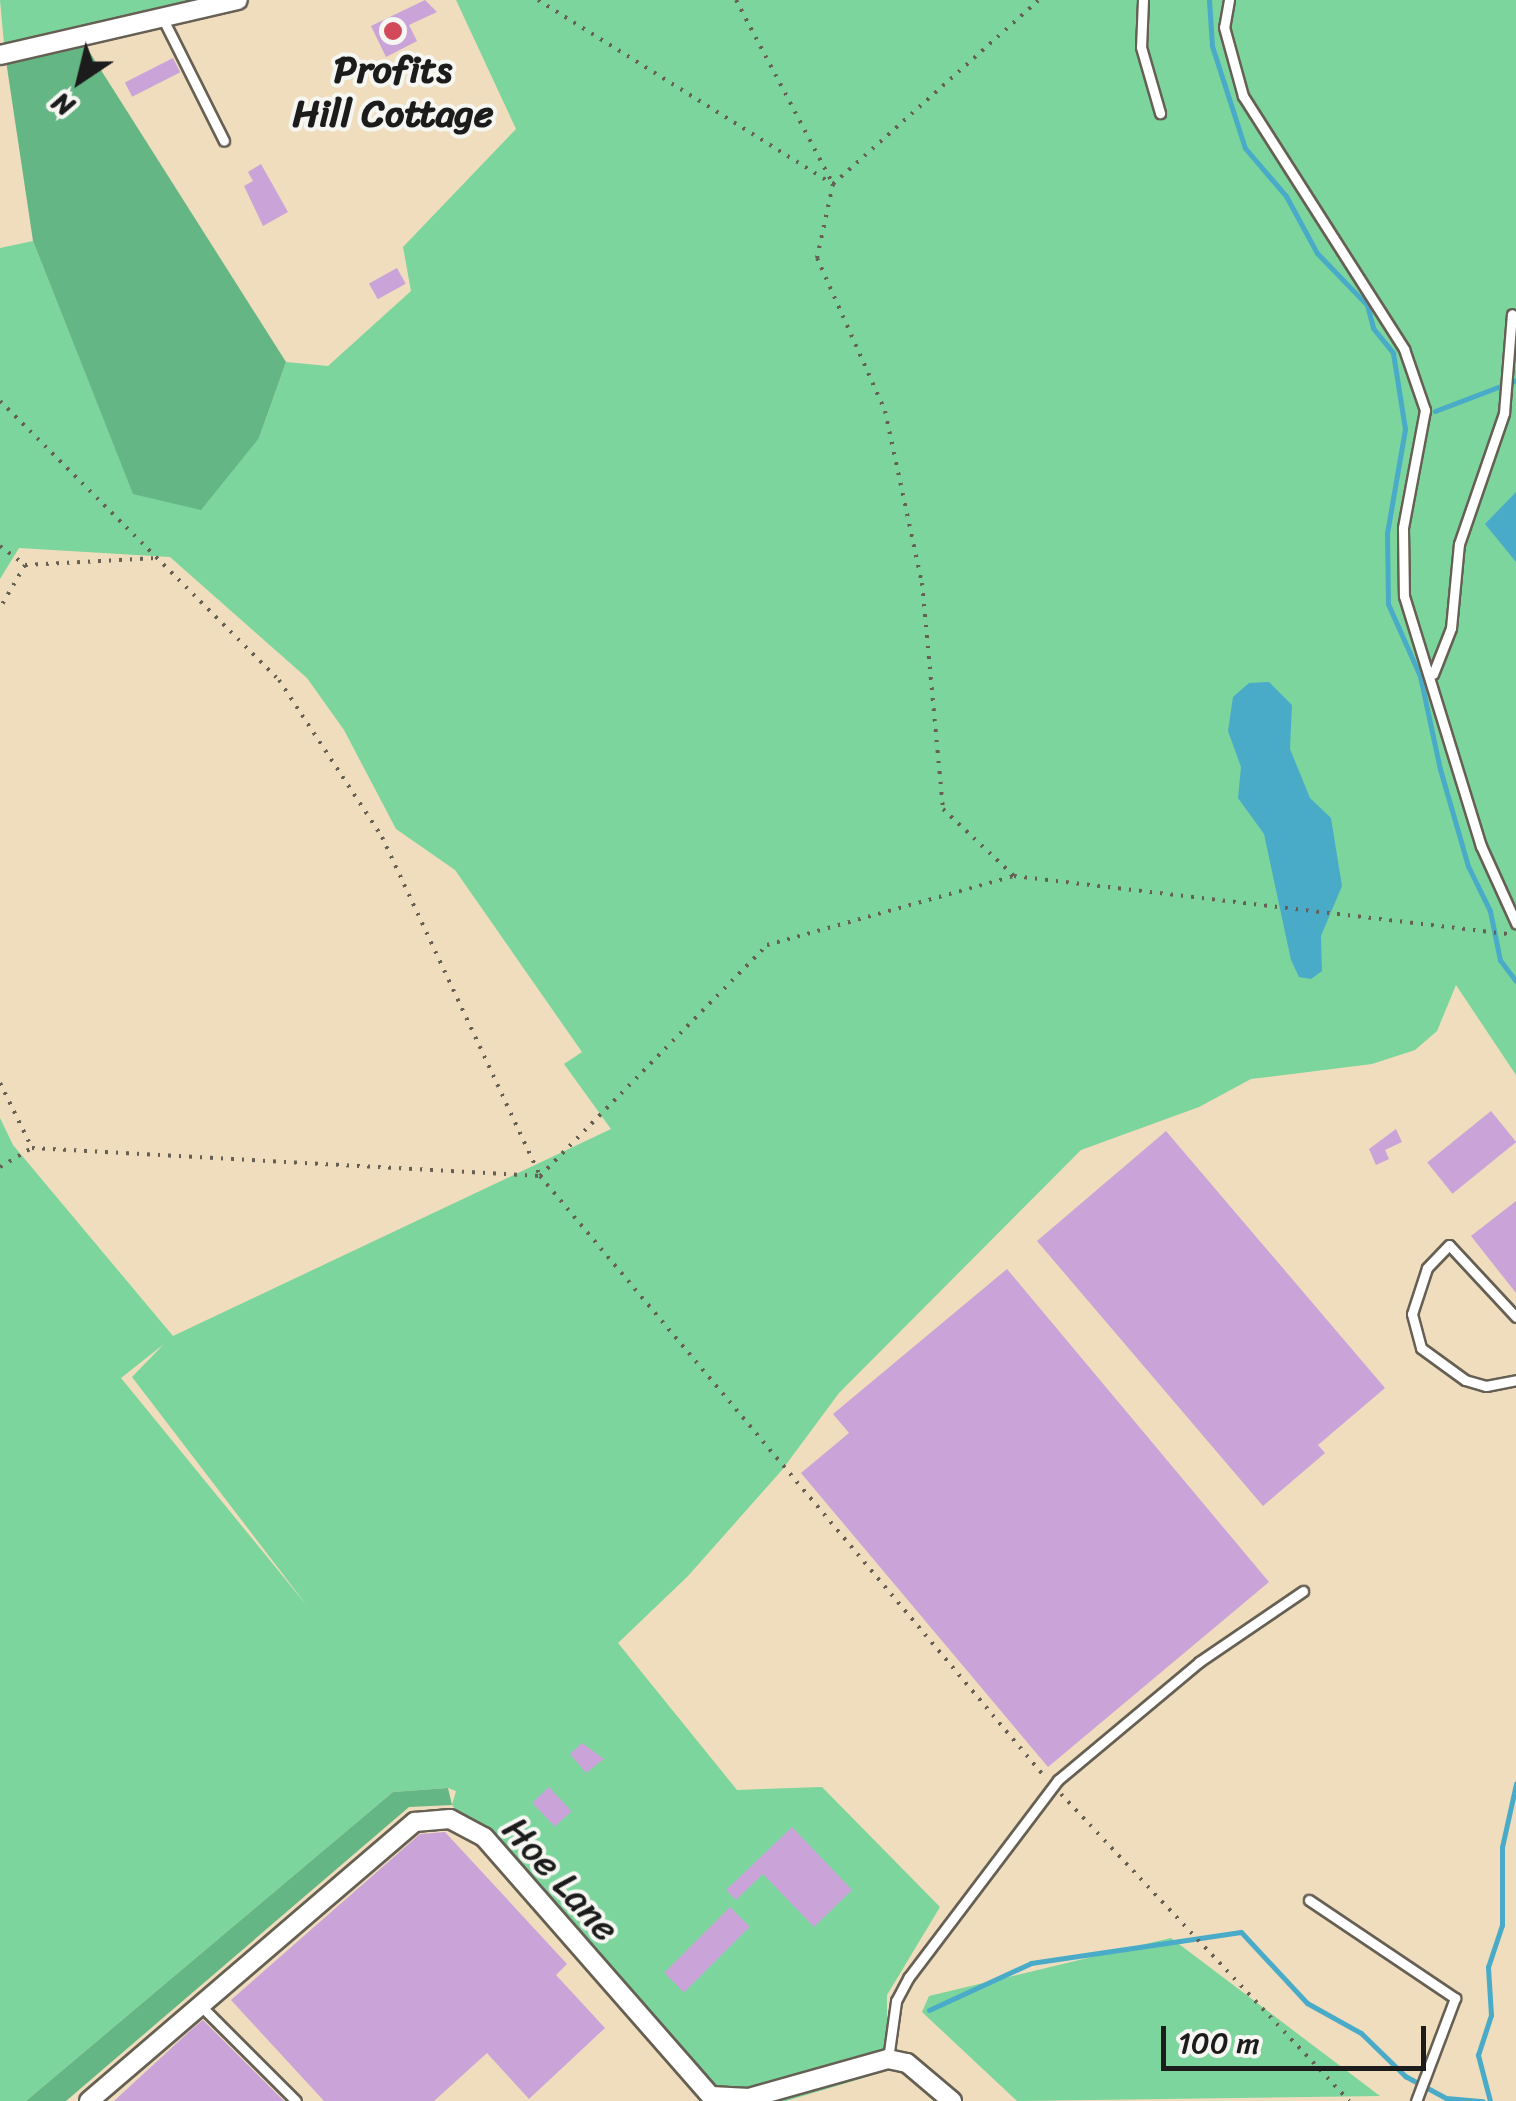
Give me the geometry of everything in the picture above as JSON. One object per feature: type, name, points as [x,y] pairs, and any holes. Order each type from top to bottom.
[{"type":"street","points":[[0,55],[238,0]]},
{"type":"street","name":"Hoe Lane","points":[[90,2101],[415,1822],[450,1818],[484,1837],[694,2082],[730,2101],[755,2099],[888,2059]]},
{"type":"street","points":[[888,2059],[907,2062],[952,2101]]},
{"type":"lane","points":[[1143,0],[1141,47],[1160,113]]},
{"type":"lane","points":[[1229,0],[1224,27],[1243,96],[1404,349],[1424,410],[1403,528],[1404,596],[1432,674],[1464,798],[1516,923]]},
{"type":"lane","points":[[163,18],[224,141]]},
{"type":"lane","points":[[1432,674],[1451,628],[1460,544],[1508,387],[1512,314]]},
{"type":"lane","points":[[1516,1317],[1449,1244],[1427,1268],[1412,1314],[1422,1348],[1465,1380],[1486,1386],[1516,1380]]},
{"type":"lane","points":[[888,2059],[896,2001],[909,1976],[1054,1786],[1199,1662],[1304,1592]]},
{"type":"lane","points":[[1309,1900],[1455,1998],[1416,2101]]},
{"type":"lane","points":[[201,2006],[296,2101]]},
{"type":"path","points":[[538,0],[833,184]]},
{"type":"path","points":[[736,0],[833,184]]},
{"type":"path","points":[[1014,876],[943,809],[922,583],[886,411],[817,258],[833,184],[1039,0]]},
{"type":"path","points":[[0,401],[279,680],[382,837],[540,1176],[1054,1786],[1349,2101]]},
{"type":"path","points":[[0,546],[26,565],[158,558]]},
{"type":"path","points":[[0,608],[26,565]]},
{"type":"path","points":[[0,1167],[32,1148],[540,1176],[766,945],[1014,876],[1516,934]]},
{"type":"path","points":[[0,1084],[32,1148]]},
{"type":"green space","points":[[0,0],[210,0],[5,54]]},
{"type":"green space","points":[[456,0],[1516,0],[1516,1075],[1456,985],[1437,1031],[1415,1050],[1372,1064],[1251,1079],[1199,1107],[1081,1150],[839,1393],[782,1470],[688,1576],[618,1643],[737,1790],[822,1787],[940,1907],[887,1995],[887,2071],[786,2101],[704,2101],[452,1805],[456,1791],[448,1788],[393,1792],[26,2101],[0,2101],[0,1118],[13,1145],[173,1336],[611,1129],[564,1064],[582,1052],[455,870],[396,829],[344,730],[307,678],[170,557],[19,548],[0,579],[0,248],[33,241],[133,493],[259,438],[286,362],[328,366],[411,291],[403,247],[516,129]],"holes":[[[164,1344],[132,1377],[308,1607],[121,1378]]]},
{"type":"green space","points":[[80,37],[286,362],[259,438],[201,510],[133,494],[33,241],[5,54]]},
{"type":"green space","points":[[448,1788],[452,1805],[409,1807],[66,2101],[26,2101],[393,1792]]},
{"type":"green space","points":[[1171,1938],[1380,2096],[1017,2101],[922,2012],[929,1996]]},
{"type":"water","points":[[1516,492],[1516,562],[1485,524]]},
{"type":"water","points":[[1269,682],[1292,705],[1290,749],[1310,798],[1331,818],[1342,886],[1321,936],[1322,971],[1311,979],[1299,977],[1291,960],[1264,834],[1238,798],[1241,767],[1228,731],[1233,697],[1249,683]]},
{"type":"building","name":"Profits Hill Cottage","points":[[425,0],[437,12],[409,25],[417,41],[386,57],[371,26]]},
{"type":"building","points":[[173,58],[180,72],[132,97],[125,83]]},
{"type":"building","points":[[261,164],[288,212],[263,226],[244,186],[253,181],[248,172]]},
{"type":"building","points":[[397,268],[406,284],[378,299],[369,284]]},
{"type":"building","points":[[1491,1111],[1516,1142],[1452,1194],[1427,1163]]},
{"type":"building","points":[[1396,1129],[1402,1142],[1385,1150],[1389,1159],[1376,1165],[1369,1149]]},
{"type":"building","points":[[1166,1131],[1385,1388],[1318,1445],[1325,1453],[1263,1506],[1037,1241]]},
{"type":"building","points":[[1516,1201],[1516,1293],[1471,1236]]},
{"type":"building","points":[[1007,1269],[1269,1582],[1048,1767],[801,1473],[849,1433],[833,1414]]},
{"type":"building","points":[[582,1743],[604,1759],[586,1773],[570,1754]]},
{"type":"building","points":[[549,1787],[572,1811],[555,1827],[532,1803]]},
{"type":"building","points":[[792,1827],[852,1890],[814,1927],[763,1874],[736,1900],[726,1890]]},
{"type":"building","points":[[445,1832],[567,1964],[556,1975],[605,2028],[529,2099],[487,2053],[434,2101],[324,2101],[231,2000],[420,1834]]},
{"type":"building","points":[[730,1907],[750,1927],[684,1993],[664,1973]]},
{"type":"building","points":[[203,2020],[284,2101],[114,2101],[192,2029]]},
{"type":"waterway","points":[[1209,0],[1212,46],[1245,148],[1286,196],[1317,253],[1367,305],[1373,328],[1393,353],[1405,429],[1387,533],[1388,604],[1420,676],[1440,769],[1468,866],[1490,911],[1500,960],[1516,981]]},
{"type":"waterway","points":[[1435,411],[1516,380]]},
{"type":"waterway","points":[[1490,2101],[1478,2055],[1491,2015],[1488,1967],[1502,1925],[1502,1847],[1516,1784]]},
{"type":"waterway","points":[[929,2010],[1031,1963],[1241,1932],[1307,2003],[1361,2033],[1405,2076],[1446,2098],[1483,2101]]},
{"type":"place","name":"Profits Hill Cottage","points":[[393,31]]}]
